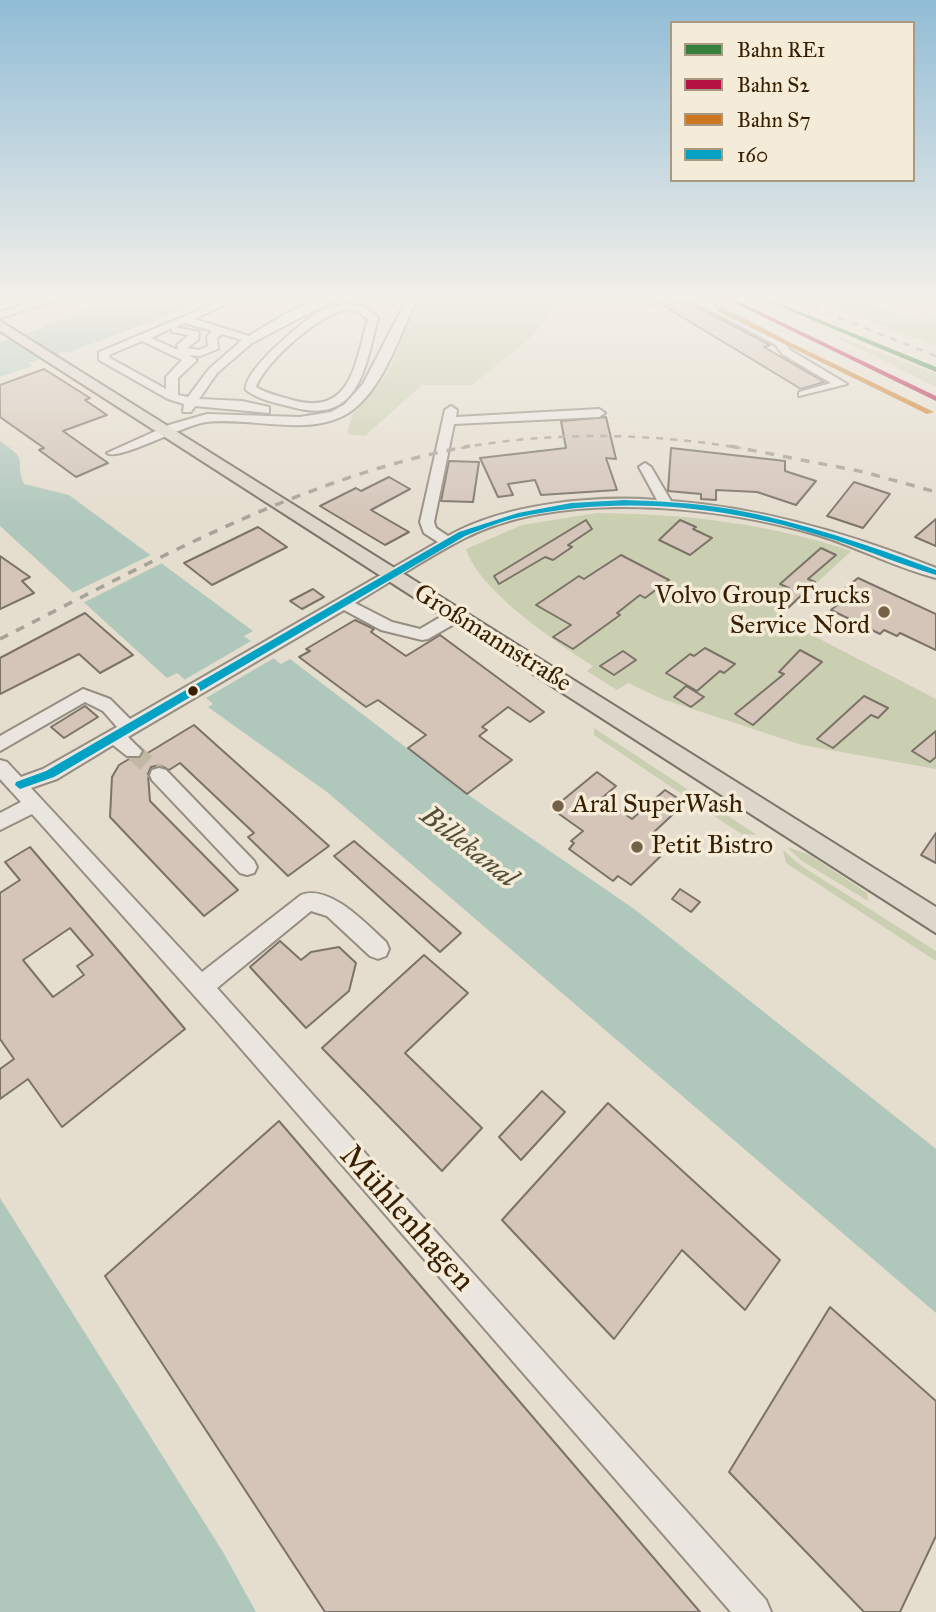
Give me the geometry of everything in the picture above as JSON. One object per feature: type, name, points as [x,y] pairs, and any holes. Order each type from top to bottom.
[{"type":"main road","name":"Großmannstraße","points":[[74,372],[391,576],[933,914]]},
{"type":"street","points":[[128,372],[189,406],[240,404],[285,418]]},
{"type":"street","points":[[172,397],[172,377],[176,372]]},
{"type":"street","points":[[189,406],[212,372]]},
{"type":"street","points":[[260,372],[252,380],[250,388],[259,394],[313,414],[336,406],[353,386],[357,372]]},
{"type":"street","points":[[113,453],[198,420],[335,415],[354,402],[373,372]]},
{"type":"street","points":[[803,394],[841,384],[821,372]]},
{"type":"street","points":[[448,542],[432,533],[427,522],[451,414],[599,413]]},
{"type":"street","points":[[645,467],[648,479],[661,491],[666,506]]},
{"type":"street","points":[[0,822],[50,774],[448,542],[489,523],[535,512],[596,505],[666,506],[734,512],[801,526],[874,548],[936,573]]},
{"type":"street","points":[[0,744],[83,695],[97,697],[112,709],[133,751]]},
{"type":"street","name":"Mühlenhagen","points":[[0,766],[201,987],[754,1612]]},
{"type":"street","points":[[159,775],[247,867]]},
{"type":"street","points":[[201,987],[308,901],[334,909],[377,949]]},
{"type":"lane","points":[[345,604],[387,626],[422,635],[455,616]]},
{"type":"shaded area","points":[[488,372],[472,385],[422,385],[365,436],[347,434],[352,415],[387,374]]},
{"type":"shaded area","points":[[906,372],[936,374],[936,387]]},
{"type":"shaded area","points":[[597,513],[662,515],[725,522],[789,533],[851,551],[779,618],[936,699],[936,769],[802,745],[662,699],[628,683],[617,690],[587,671],[593,666],[540,630],[503,599],[474,565],[466,549],[522,525]]},
{"type":"shaded area","points":[[594,728],[757,835],[742,834],[726,824],[594,735]]},
{"type":"shaded area","points":[[787,847],[810,855],[867,893],[868,901],[802,861]]},
{"type":"shaded area","points":[[783,850],[800,865],[936,951],[936,961],[786,863]]},
{"type":"water","points":[[0,372],[14,372],[0,377]]},
{"type":"water","name":"Billekanal","points":[[0,441],[19,457],[24,484],[69,495],[253,631],[244,636],[281,664],[290,659],[467,794],[637,911],[936,1149],[936,1313],[327,792],[208,707],[213,704],[177,673],[167,678],[0,526]]},
{"type":"water","points":[[0,1198],[223,1552],[256,1612],[0,1612]]},
{"type":"pier","points":[[153,554],[164,562],[79,605],[68,595]]},
{"type":"pier","points":[[251,641],[274,658],[206,698],[184,680]]},
{"type":"building","points":[[35,372],[49,372],[90,398],[85,400],[107,415],[63,431],[108,463],[76,477],[39,450],[44,448],[0,417],[0,385]]},
{"type":"building","points":[[773,372],[807,372],[824,382],[801,389]]},
{"type":"building","points":[[606,417],[616,459],[606,458],[617,490],[541,495],[535,480],[508,484],[513,495],[498,497],[480,458],[566,448],[561,421]]},
{"type":"building","points":[[671,448],[785,461],[785,471],[816,481],[796,505],[757,492],[716,490],[716,500],[701,499],[701,494],[668,491]]},
{"type":"building","points":[[449,461],[479,462],[473,502],[441,501]]},
{"type":"building","points":[[389,477],[410,489],[371,510],[409,532],[385,545],[320,506],[356,488],[361,491]]},
{"type":"building","points":[[854,482],[890,494],[863,528],[827,516]]},
{"type":"building","points":[[936,519],[936,546],[915,537]]},
{"type":"building","points":[[586,520],[592,529],[568,545],[572,547],[553,560],[545,557],[499,584],[494,576]]},
{"type":"building","points":[[680,520],[712,538],[690,555],[659,540]]},
{"type":"building","points":[[258,527],[287,547],[212,585],[184,563]]},
{"type":"building","points":[[821,548],[836,555],[808,579],[815,582],[785,611],[769,603],[789,588],[780,584]]},
{"type":"building","points":[[621,555],[669,580],[645,598],[640,595],[617,613],[620,615],[573,649],[553,637],[571,625],[536,605],[579,576],[584,579]]},
{"type":"building","points":[[0,556],[30,577],[22,581],[34,593],[0,609]]},
{"type":"building","name":"Volvo Group Trucks Service Nord","points":[[858,578],[936,614],[936,650],[900,633],[897,636],[884,630],[880,634],[831,610],[852,593],[844,589]]},
{"type":"building","points":[[313,589],[324,597],[302,609],[290,601]]},
{"type":"building","points":[[85,613],[133,655],[100,673],[79,654],[0,694],[0,658]]},
{"type":"building","points":[[355,620],[374,629],[371,632],[406,656],[440,635],[544,712],[530,722],[508,707],[482,727],[487,730],[479,736],[512,760],[467,794],[408,748],[426,735],[378,700],[366,707],[299,657],[310,651],[306,649]]},
{"type":"building","points":[[705,648],[735,664],[724,673],[720,671],[697,691],[666,673],[690,654],[694,656]]},
{"type":"building","points":[[800,650],[822,662],[753,725],[735,714],[784,674],[779,672]]},
{"type":"building","points":[[623,651],[636,660],[614,675],[600,666]]},
{"type":"building","points":[[686,686],[704,697],[691,707],[674,697]]},
{"type":"building","points":[[864,696],[888,708],[878,718],[871,715],[833,748],[817,739]]},
{"type":"building","points":[[85,706],[98,717],[64,738],[51,727]]},
{"type":"building","points":[[194,725],[329,846],[288,876],[248,837],[254,833],[180,763],[169,770],[160,765],[151,767],[148,774],[150,801],[238,890],[204,916],[110,817],[112,777],[119,765],[129,759],[136,760]]},
{"type":"building","points":[[936,731],[936,757],[930,762],[912,751]]},
{"type":"building","points":[[597,772],[616,786],[602,798],[632,819],[665,790],[685,803],[653,833],[671,846],[631,885],[618,876],[613,881],[569,849],[574,843],[571,841],[583,831],[552,809]]},
{"type":"building","points":[[936,833],[936,863],[921,855]]},
{"type":"building","points":[[354,841],[461,933],[440,952],[334,856]]},
{"type":"building","points":[[30,847],[185,1029],[62,1127],[28,1079],[0,1099],[0,1069],[14,1059],[0,1039],[0,893],[20,880],[5,862]],"holes":[[[70,928],[93,955],[77,966],[84,975],[53,997],[23,960]]]},
{"type":"building","points":[[680,889],[700,902],[691,912],[672,899]]},
{"type":"building","points":[[280,941],[301,960],[311,952],[339,947],[356,963],[349,991],[306,1028],[250,967]]},
{"type":"building","points":[[424,955],[468,993],[405,1053],[482,1128],[442,1171],[322,1048]]},
{"type":"building","points":[[542,1091],[565,1112],[521,1160],[499,1137]]},
{"type":"building","points":[[608,1103],[780,1260],[745,1310],[682,1250],[614,1339],[502,1220]]},
{"type":"building","points":[[279,1121],[700,1612],[325,1612],[105,1276]]},
{"type":"building","points":[[830,1307],[936,1401],[936,1536],[900,1612],[864,1612],[729,1472]]},
{"type":"tunnel","points":[[133,751],[159,775]]},
{"type":"railway","points":[[461,448],[531,439],[601,436],[671,439],[738,448]]},
{"type":"railway","points":[[461,448],[470,446]]},
{"type":"railway","points":[[730,446],[738,448]]},
{"type":"railway","points":[[0,639],[171,552],[287,500],[347,478],[461,448]]},
{"type":"railway","points":[[738,448],[864,472],[936,492]]},
{"type":"rail line","name":"S7","points":[[848,372],[930,412]]},
{"type":"rail line","name":"S2","points":[[881,372],[936,399]]},
{"type":"transit line","name":"160","points":[[20,785],[50,774],[462,534],[518,515],[571,505],[624,502],[731,512],[836,538],[936,573]]},
{"type":"place","name":"Volvo Group Trucks Service Nord","points":[[884,612]]},
{"type":"place","name":"Aral SuperWash","points":[[558,806]]},
{"type":"place","name":"Petit Bistro","points":[[637,847]]}]
